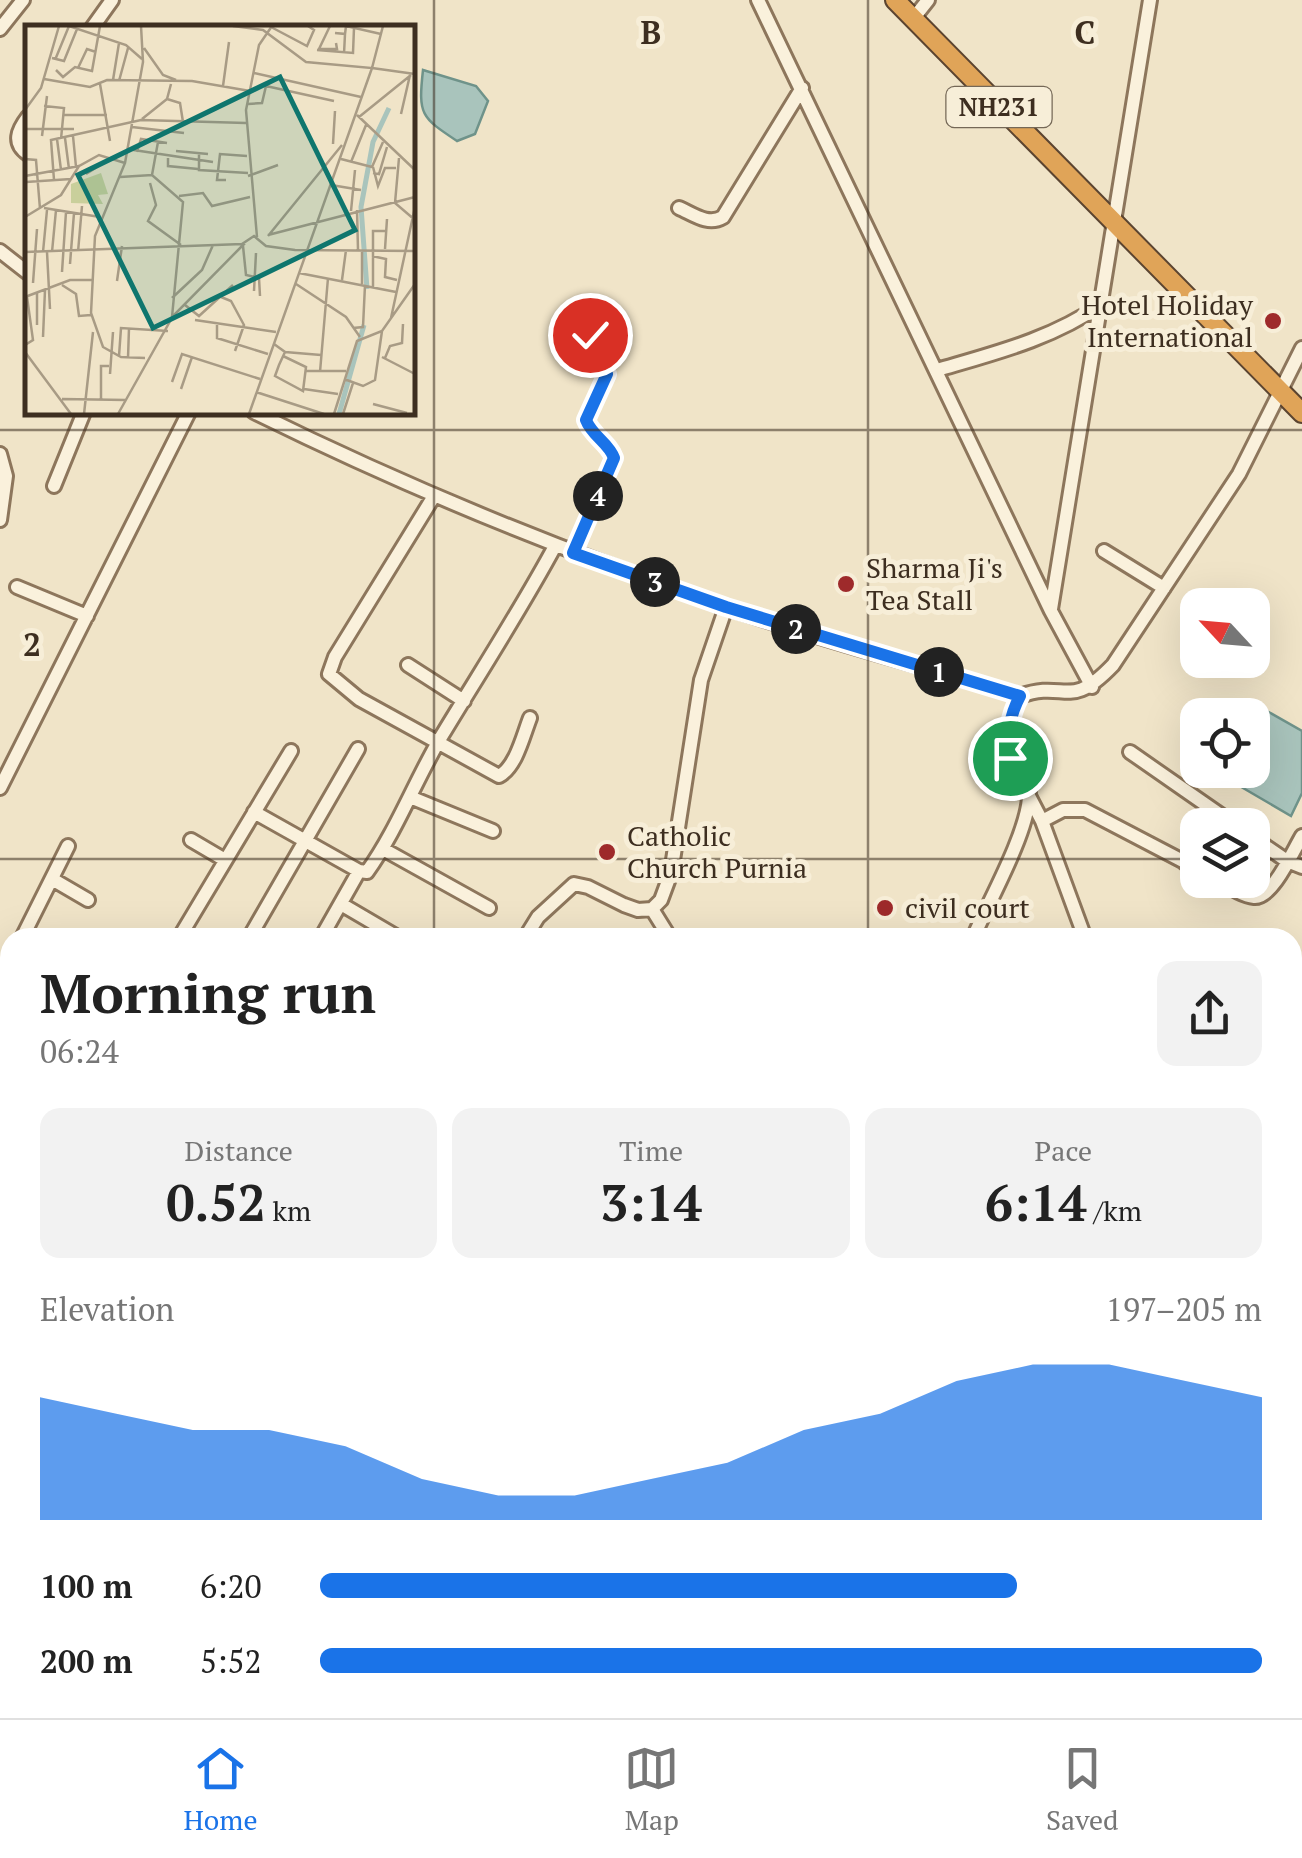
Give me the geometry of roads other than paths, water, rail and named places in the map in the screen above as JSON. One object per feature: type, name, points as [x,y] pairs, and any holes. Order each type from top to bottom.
[{"type":"highway","name":"NH231","points":[[895,0],[1278,397],[1302,427]]},
{"type":"highway","name":"NH231","points":[[1278,397],[1302,413]]},
{"type":"street","points":[[0,29],[23,0]]},
{"type":"street","points":[[94,25],[112,0]]},
{"type":"street","points":[[758,0],[1051,612],[1092,686]]},
{"type":"street","points":[[913,19],[928,0]]},
{"type":"street","points":[[1051,612],[1102,304],[1109,220],[1150,0]]},
{"type":"street","points":[[678,208],[703,219],[717,221],[723,217],[802,88]]},
{"type":"street","points":[[25,122],[17,136],[25,151]]},
{"type":"street","points":[[1,253],[25,271]]},
{"type":"street","points":[[938,370],[1072,325],[1102,304]]},
{"type":"street","points":[[573,553],[614,458],[586,420],[607,374],[590,342],[598,312]]},
{"type":"street","points":[[260,415],[434,496],[573,553],[726,607],[1020,696],[1043,691],[1078,692],[1092,686],[1113,664],[1239,474],[1302,348]]},
{"type":"street","points":[[54,486],[83,415]]},
{"type":"street","points":[[0,788],[188,415]]},
{"type":"street","points":[[0,454],[6,476],[0,520]]},
{"type":"street","points":[[434,496],[335,657],[329,674],[359,699],[499,776],[506,774],[530,718]]},
{"type":"street","points":[[254,812],[367,872],[383,849],[439,740],[555,546]]},
{"type":"street","points":[[1104,551],[1164,588]]},
{"type":"street","points":[[18,587],[87,616]]},
{"type":"street","points":[[652,909],[661,900],[671,874],[701,680],[726,607]]},
{"type":"street","points":[[408,664],[464,701]]},
{"type":"street","points":[[978,928],[1024,821],[1029,796],[1027,781],[1010,758],[1007,736],[1011,713],[1020,696]]},
{"type":"street","points":[[255,928],[358,749]]},
{"type":"street","points":[[185,928],[290,751]]},
{"type":"street","points":[[1130,752],[1211,808]]},
{"type":"street","points":[[1029,796],[1081,928]]},
{"type":"street","points":[[410,797],[492,831]]},
{"type":"street","points":[[1042,821],[1063,810],[1085,810],[1180,860]]},
{"type":"street","points":[[1270,892],[1302,836]]},
{"type":"street","points":[[191,840],[225,860]]},
{"type":"street","points":[[27,928],[68,846]]},
{"type":"street","points":[[383,849],[489,908]]},
{"type":"street","points":[[1270,849],[1302,867]]},
{"type":"street","points":[[327,928],[359,871]]},
{"type":"street","points":[[52,879],[88,900]]},
{"type":"street","points":[[531,928],[574,884],[624,905],[652,909]]},
{"type":"street","points":[[341,904],[382,928]]},
{"type":"street","points":[[652,909],[664,928]]},
{"type":"water","points":[[423,70],[476,86],[488,101],[475,134],[457,141],[429,120],[422,106]]},
{"type":"water","points":[[1270,713],[1302,731],[1302,793],[1291,816],[1243,788],[1270,788]]},
{"type":"place","name":"Hotel Holiday International","points":[[1273,321]]},
{"type":"place","name":"Sharma Ji's Tea Stall","points":[[846,584]]},
{"type":"place","name":"Catholic Church Purnia","points":[[607,852]]},
{"type":"place","name":"civil court","points":[[885,908]]}]
